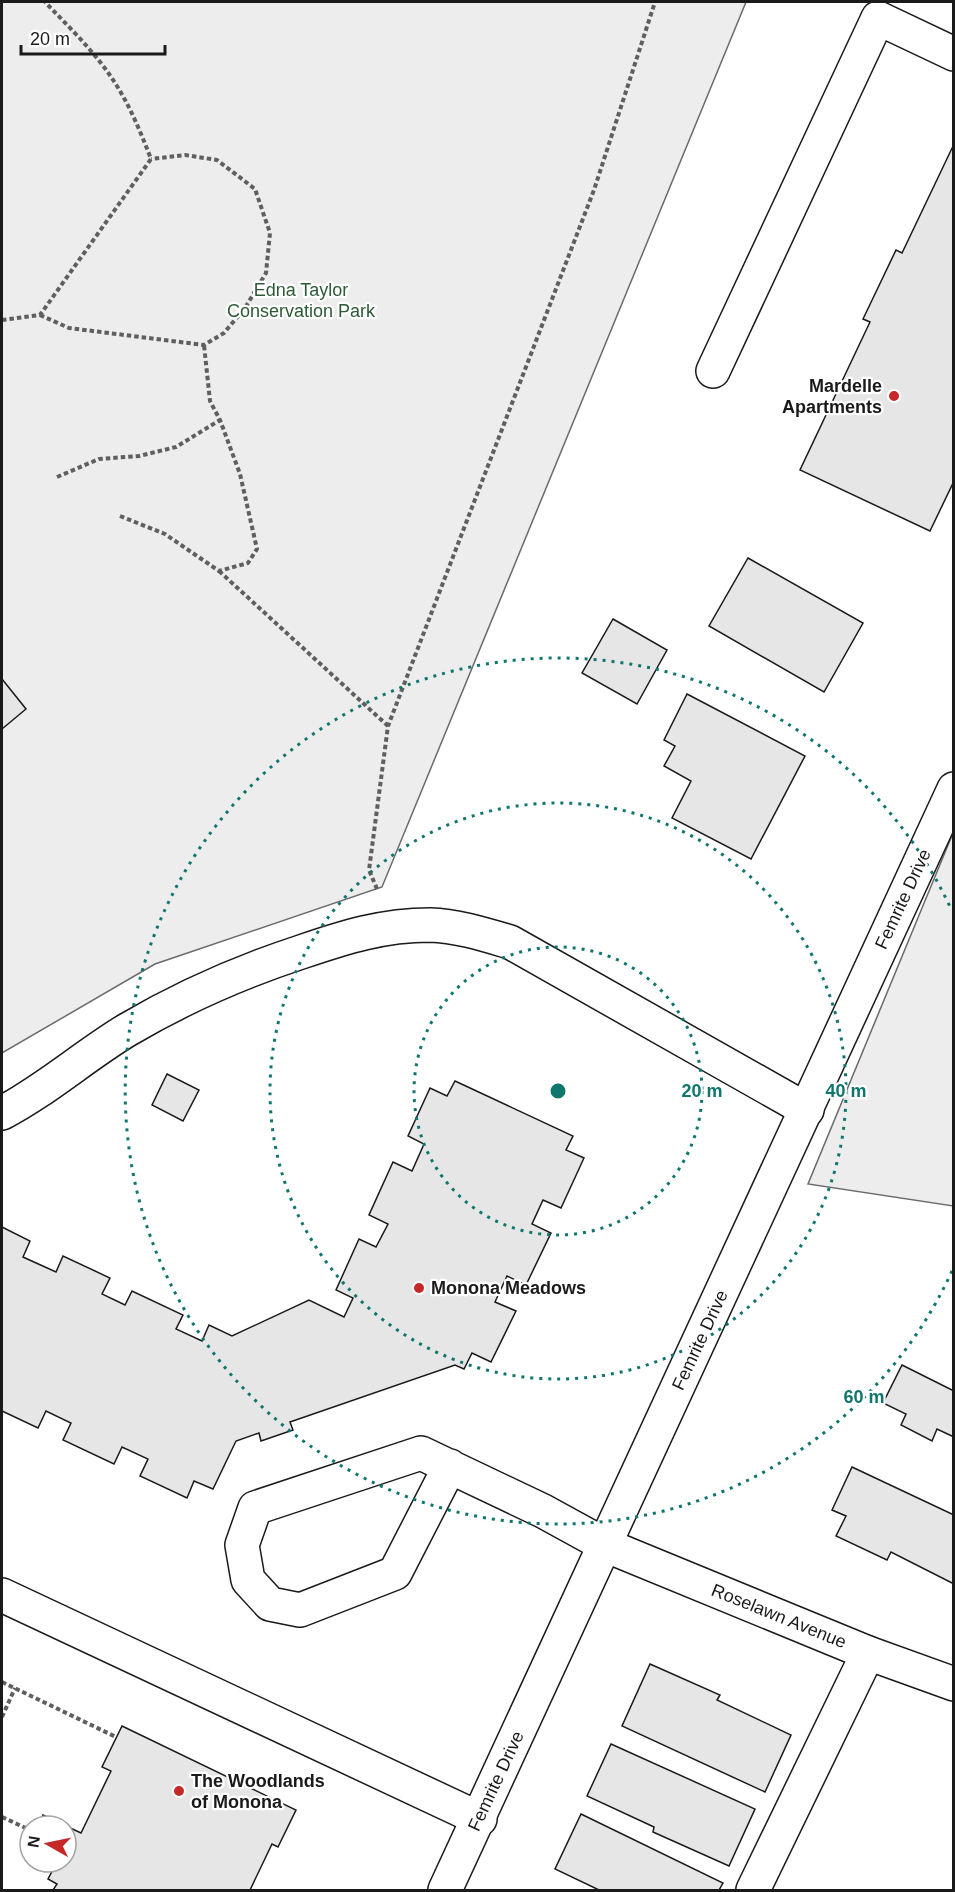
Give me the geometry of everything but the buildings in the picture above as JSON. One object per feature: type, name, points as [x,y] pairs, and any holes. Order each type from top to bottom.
[{"type":"street","points":[[713,371],[878,18],[954,54]]},
{"type":"street","name":"Femrite Drive","points":[[446,1890],[954,789]]},
{"type":"street","points":[[2,1113],[126,1030],[195,993],[253,968],[358,933],[392,927],[431,925],[467,929],[510,942],[807,1110]]},
{"type":"street","name":"Roselawn Avenue","points":[[450,1467],[395,1573],[300,1610],[270,1605],[248,1580],[243,1545],[255,1508],[421,1453],[543,1511],[605,1545],[868,1653],[954,1684]]},
{"type":"street","points":[[2,1595],[480,1819]]},
{"type":"street","points":[[753,1890],[868,1653]]},
{"type":"path","points":[[45,2],[75,33],[115,83],[144,140],[151,159]]},
{"type":"path","points":[[392,927],[369,870],[388,726],[594,190],[655,2]]},
{"type":"path","points":[[2,320],[40,315],[69,328],[204,345],[224,333],[231,325],[245,308],[266,273],[270,233],[255,189],[217,160],[185,155],[151,159],[40,315]]},
{"type":"path","points":[[204,345],[210,401],[220,420],[240,474],[257,549],[248,563],[219,571]]},
{"type":"path","points":[[57,477],[99,459],[138,456],[176,447],[220,420]]},
{"type":"path","points":[[120,516],[165,534],[219,571],[388,726]]},
{"type":"path","points":[[2,1682],[116,1737]]},
{"type":"path","points":[[2,1717],[15,1688]]},
{"type":"path","points":[[2,1817],[18,1824]]},
{"type":"shaded area","name":"Edna Taylor Conservation Park","points":[[2,2],[746,2],[382,887],[155,964],[2,1053]]},
{"type":"shaded area","points":[[953,833],[953,1206],[808,1184]]},
{"type":"place","name":"Mardelle Apartments","points":[[894,396]]},
{"type":"place","name":"Monona Meadows","points":[[419,1288]]},
{"type":"place","name":"The Woodlands of Monona","points":[[179,1791]]}]
